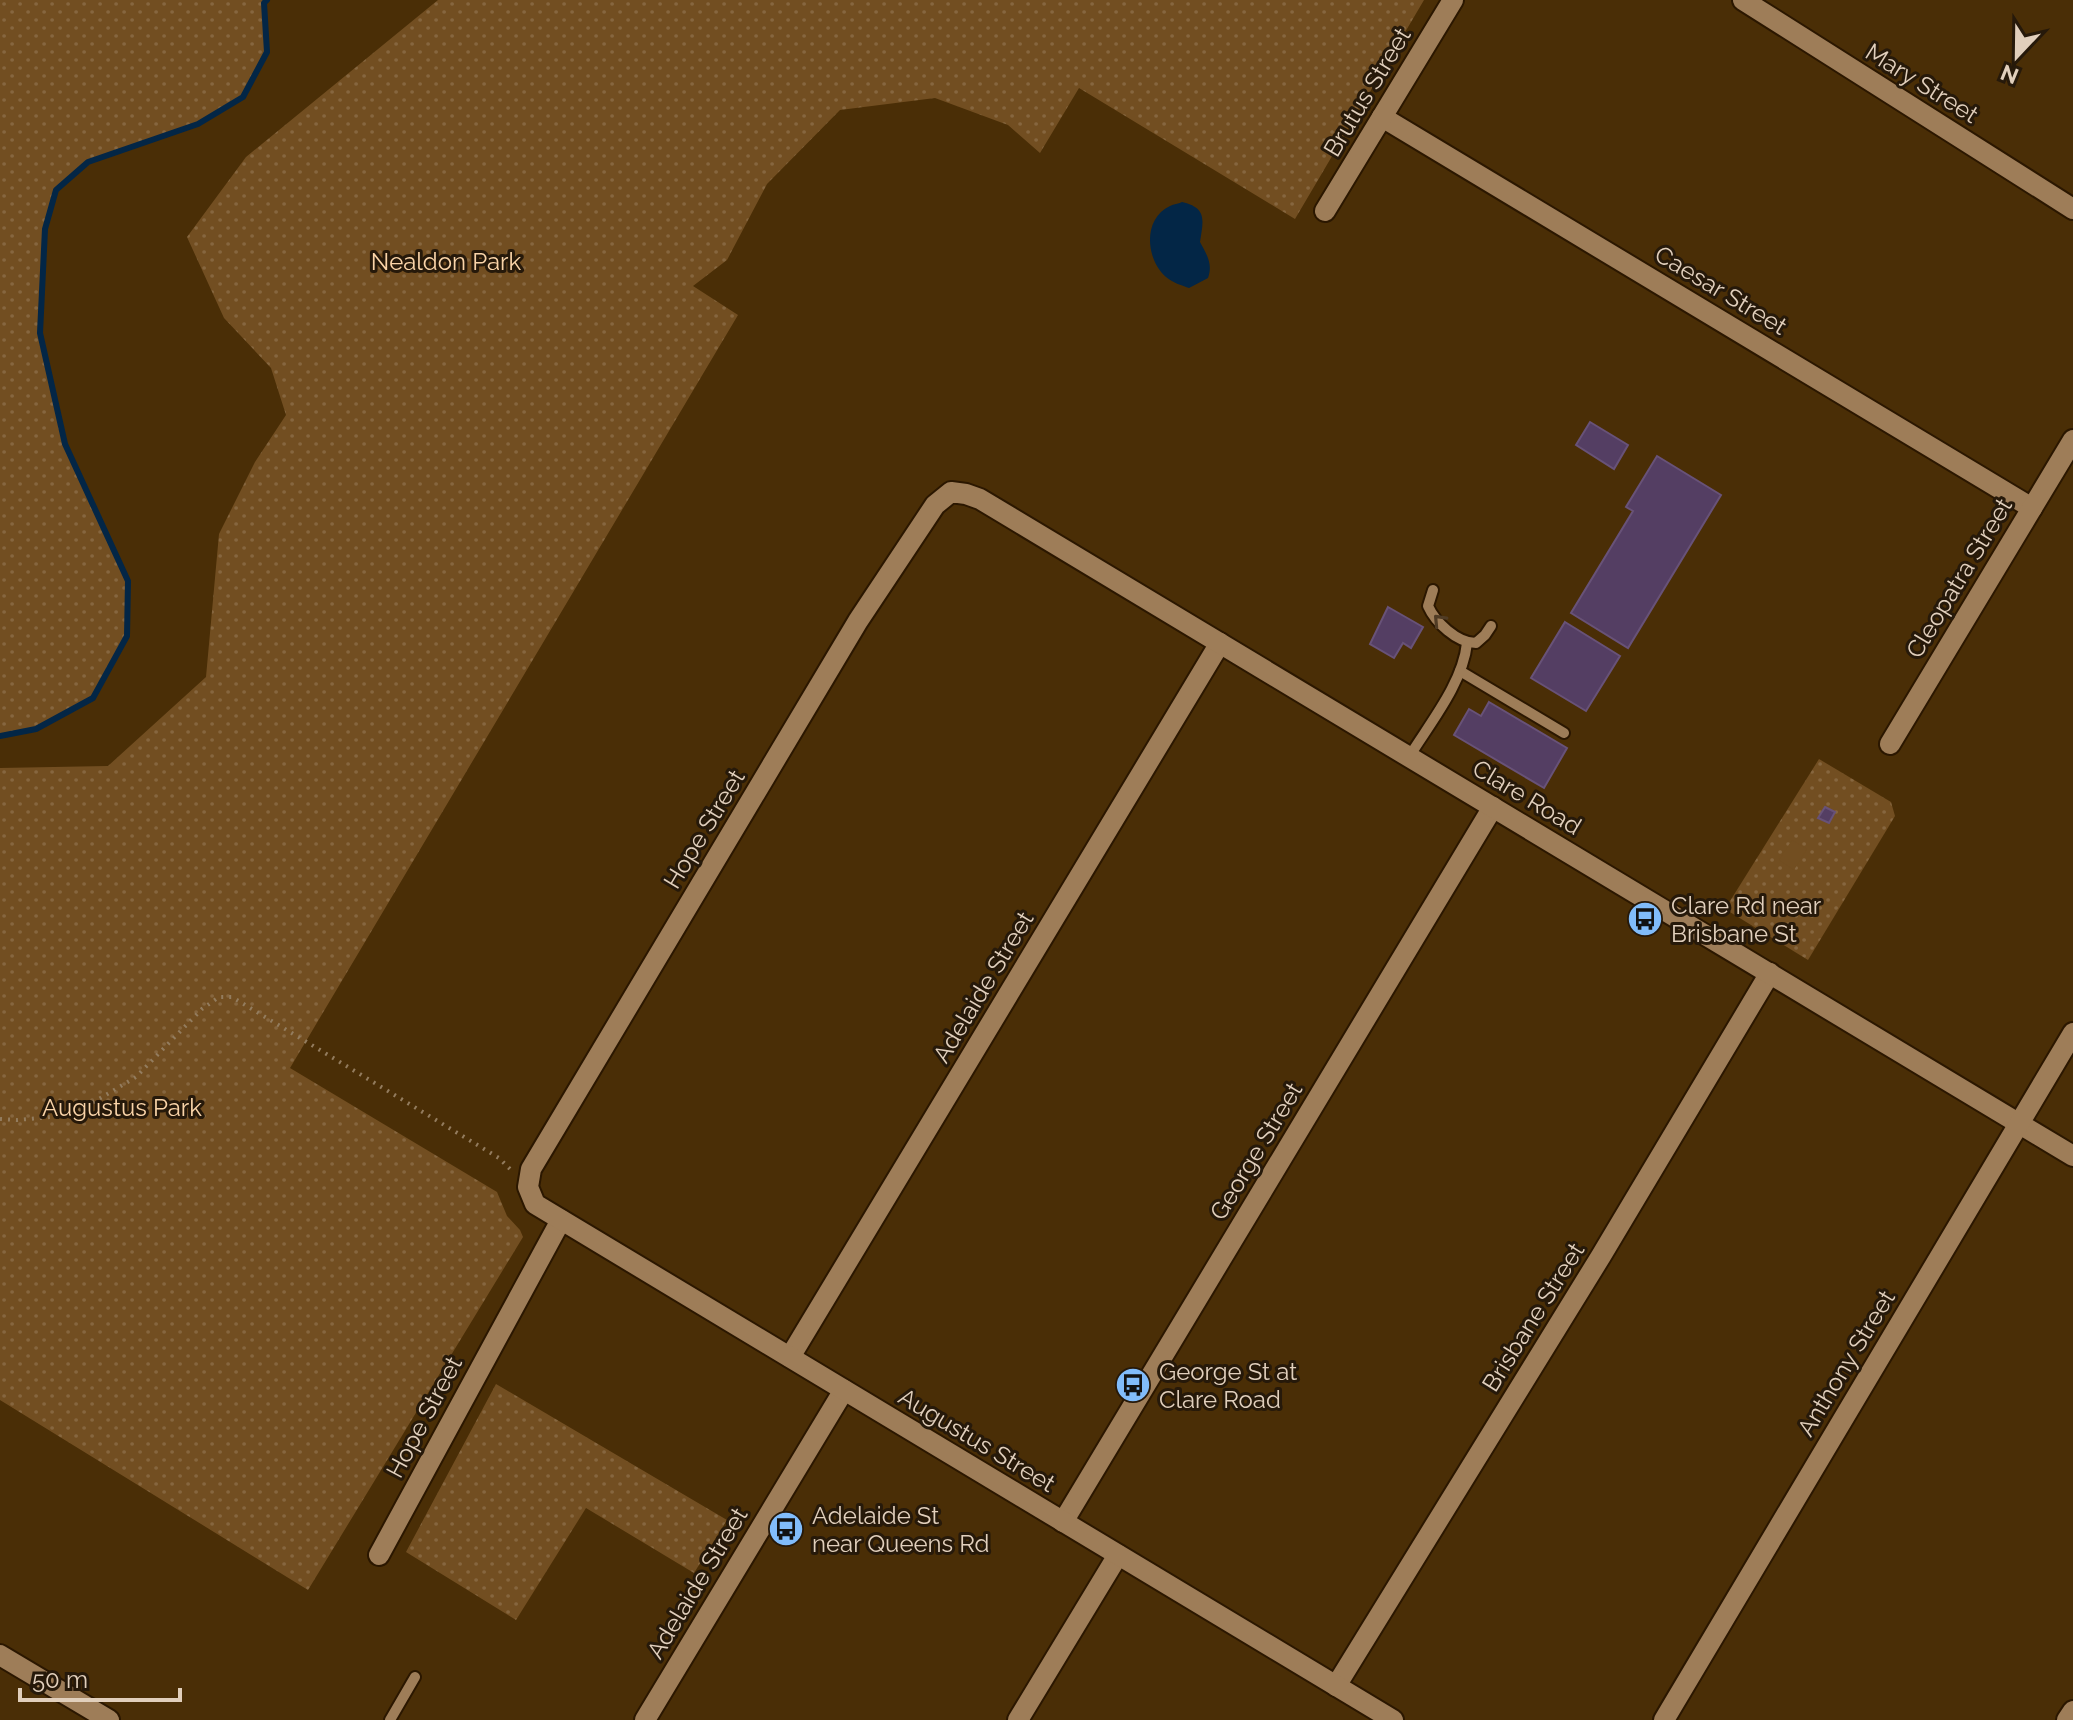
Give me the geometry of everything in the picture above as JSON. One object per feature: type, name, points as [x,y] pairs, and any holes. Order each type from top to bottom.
[{"type":"street","name":"Brutus Street","points":[[1325,211],[1453,0]]},
{"type":"street","name":"Mary Street","points":[[1743,0],[2073,209]]},
{"type":"street","name":"Caesar Street","points":[[1382,117],[2032,508]]},
{"type":"street","name":"Cleopatra Street","points":[[1890,744],[2073,440]]},
{"type":"street","name":"Clare Road","points":[[951,492],[980,499],[2073,1156]]},
{"type":"street","name":"Hope Street","points":[[532,1195],[531,1169],[858,621],[935,505],[951,492]]},
{"type":"street","name":"Adelaide Street","points":[[790,1357],[1220,643]]},
{"type":"street","name":"George Street","points":[[1063,1522],[1493,807]]},
{"type":"street","name":"Brisbane Street","points":[[1336,1686],[1601,1256],[1770,973]]},
{"type":"street","name":"Anthony Street","points":[[1664,1720],[2073,1033]]},
{"type":"street","name":"Augustus Street","points":[[532,1195],[561,1220],[1393,1720]]},
{"type":"street","name":"Hope Street","points":[[379,1555],[561,1220]]},
{"type":"street","name":"Adelaide Street","points":[[645,1720],[844,1390]]},
{"type":"street","points":[[1018,1720],[1118,1555]]},
{"type":"street","points":[[0,1655],[109,1720]]},
{"type":"street","points":[[2067,1720],[2073,1711]]},
{"type":"lane","points":[[1433,590],[1428,606],[1432,616],[1467,643],[1476,643],[1491,626]]},
{"type":"lane","points":[[1409,757],[1454,684],[1465,661],[1467,643]]},
{"type":"lane","points":[[1460,671],[1564,733]]},
{"type":"lane","points":[[390,1720],[415,1677]]},
{"type":"path","points":[[0,1119],[39,1118],[77,1112],[136,1077],[202,1009],[219,997],[232,997],[499,1158],[532,1195]]},
{"type":"green space","points":[[0,0],[267,0],[264,3],[267,52],[243,97],[198,124],[88,162],[56,190],[45,229],[40,333],[65,444],[128,581],[127,636],[93,698],[36,729],[0,736]]},
{"type":"green space","points":[[438,0],[1424,0],[1295,219],[1079,88],[1040,153],[1008,125],[935,98],[840,110],[767,184],[727,260],[693,286],[738,315],[290,1068],[497,1192],[507,1216],[523,1237],[308,1590],[0,1400],[0,768],[108,766],[206,677],[219,534],[255,462],[286,415],[271,368],[224,318],[187,237],[246,157]]},
{"type":"green space","points":[[1819,759],[1891,802],[1895,816],[1808,960],[1725,909]]},
{"type":"green space","points":[[1792,840],[1807,849],[1794,870],[1779,860]]},
{"type":"green space","points":[[496,1384],[727,1520],[694,1573],[586,1508],[516,1620],[406,1552]]},
{"type":"water","points":[[1182,202],[1196,208],[1202,216],[1200,242],[1210,264],[1208,278],[1189,288],[1171,281],[1159,270],[1150,240],[1151,230],[1161,212]]},
{"type":"building","points":[[1590,422],[1628,445],[1614,469],[1576,445]]},
{"type":"building","points":[[1657,456],[1721,495],[1628,648],[1571,613],[1633,511],[1626,507]]},
{"type":"building","points":[[1388,607],[1423,627],[1411,648],[1403,643],[1394,658],[1370,644]]},
{"type":"building","points":[[1565,622],[1620,656],[1586,711],[1531,678]]},
{"type":"building","points":[[1489,702],[1567,748],[1544,788],[1454,735],[1469,709],[1481,716]]},
{"type":"building","points":[[1825,807],[1835,812],[1829,823],[1818,818]]},
{"type":"waterway","points":[[0,736],[36,729],[93,698],[127,636],[128,581],[65,444],[40,333],[45,229],[56,190],[88,162],[198,124],[243,97],[267,52],[264,3],[267,0]]},
{"type":"place","name":"Clare Rd near Brisbane St","points":[[1645,919]]},
{"type":"place","name":"George St at Clare Road","points":[[1133,1385]]},
{"type":"place","name":"Adelaide St near Queens Rd","points":[[786,1529]]},
{"type":"park label","name":"Nealdon Park","points":[[446,261]]},
{"type":"park label","name":"Augustus Park","points":[[122,1107]]}]
